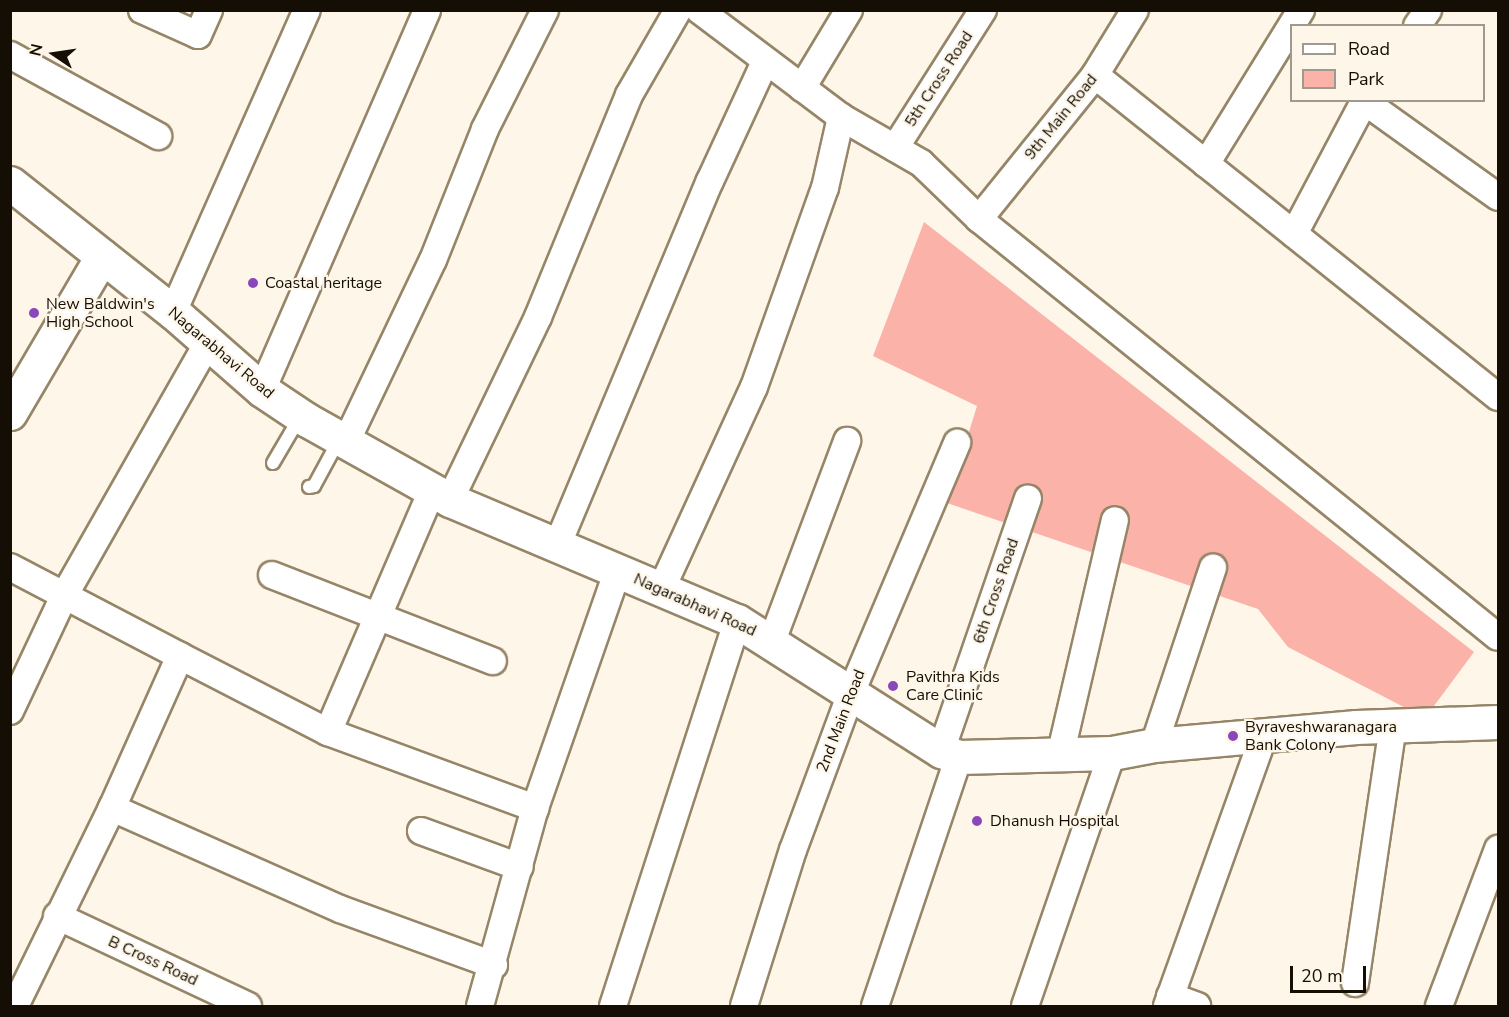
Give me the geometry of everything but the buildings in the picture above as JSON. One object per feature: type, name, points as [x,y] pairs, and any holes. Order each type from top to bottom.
[{"type":"main road","name":"Nagarabhavi Road","points":[[10,183],[173,312],[262,390],[300,416],[344,438],[441,495],[736,621],[772,641],[950,754]]},
{"type":"main road","points":[[10,413],[102,256]]},
{"type":"main road","points":[[950,754],[1060,756],[1112,753],[1154,745],[1263,738],[1356,727],[1498,722]]},
{"type":"street","points":[[142,10],[198,34],[209,10]]},
{"type":"street","points":[[173,312],[307,10]]},
{"type":"street","points":[[262,390],[344,209],[427,10]]},
{"type":"street","points":[[344,438],[433,260],[484,129],[545,10]]},
{"type":"street","points":[[328,732],[376,615],[538,317],[629,95],[678,10]]},
{"type":"street","points":[[699,10],[765,62],[841,117],[921,163],[980,219],[1498,637]]},
{"type":"street","points":[[802,88],[849,10]]},
{"type":"street","name":"5th Cross Road","points":[[895,148],[983,10]]},
{"type":"street","name":"9th Main Road","points":[[980,219],[1095,75],[1135,10]]},
{"type":"street","points":[[1291,24],[1300,10]]},
{"type":"street","points":[[1418,24],[1428,10]]},
{"type":"street","points":[[1206,164],[1290,26]]},
{"type":"street","points":[[10,55],[158,136]]},
{"type":"street","points":[[557,546],[710,181],[765,62]]},
{"type":"street","points":[[1095,75],[1498,398]]},
{"type":"street","points":[[1294,234],[1364,102]]},
{"type":"street","points":[[1366,102],[1498,197]]},
{"type":"street","points":[[661,590],[754,387],[825,188],[841,117]]},
{"type":"street","points":[[10,711],[64,596],[208,343]]},
{"type":"street","points":[[772,641],[848,441]]},
{"type":"street","name":"2nd Main Road","points":[[744,1006],[793,850],[851,693],[957,443]]},
{"type":"street","name":"6th Cross Road","points":[[875,1006],[1028,499]]},
{"type":"street","points":[[1060,756],[1115,520]]},
{"type":"street","points":[[10,567],[328,732],[535,808]]},
{"type":"street","points":[[1154,745],[1213,568]]},
{"type":"street","points":[[480,1006],[494,965],[535,808],[618,570]]},
{"type":"street","points":[[272,575],[493,661]]},
{"type":"street","points":[[613,1006],[736,621]]},
{"type":"street","points":[[15,1006],[57,916],[112,808],[180,656]]},
{"type":"street","points":[[1355,983],[1393,727]]},
{"type":"street","points":[[1197,1006],[1169,1001],[1263,738]]},
{"type":"street","points":[[1025,1006],[1112,753]]},
{"type":"street","points":[[112,808],[340,909],[494,965]]},
{"type":"street","points":[[421,831],[520,867]]},
{"type":"street","points":[[1439,1006],[1498,849]]},
{"type":"street","name":"B Cross Road","points":[[57,916],[248,1006]]},
{"type":"lane","points":[[273,463],[300,416]]},
{"type":"lane","points":[[309,487],[314,486],[344,438]]},
{"type":"green space","points":[[924,222],[1474,652],[1425,718],[1288,647],[1258,609],[947,503],[977,406],[873,356]]},
{"type":"place","name":"Coastal heritage","points":[[253,283]]},
{"type":"place","name":"New Baldwin's High School","points":[[34,313]]},
{"type":"place","name":"Pavithra Kids Care Clinic","points":[[893,686]]},
{"type":"place","name":"Byraveshwaranagara Bank Colony","points":[[1233,736]]},
{"type":"place","name":"Dhanush Hospital","points":[[977,821]]}]
